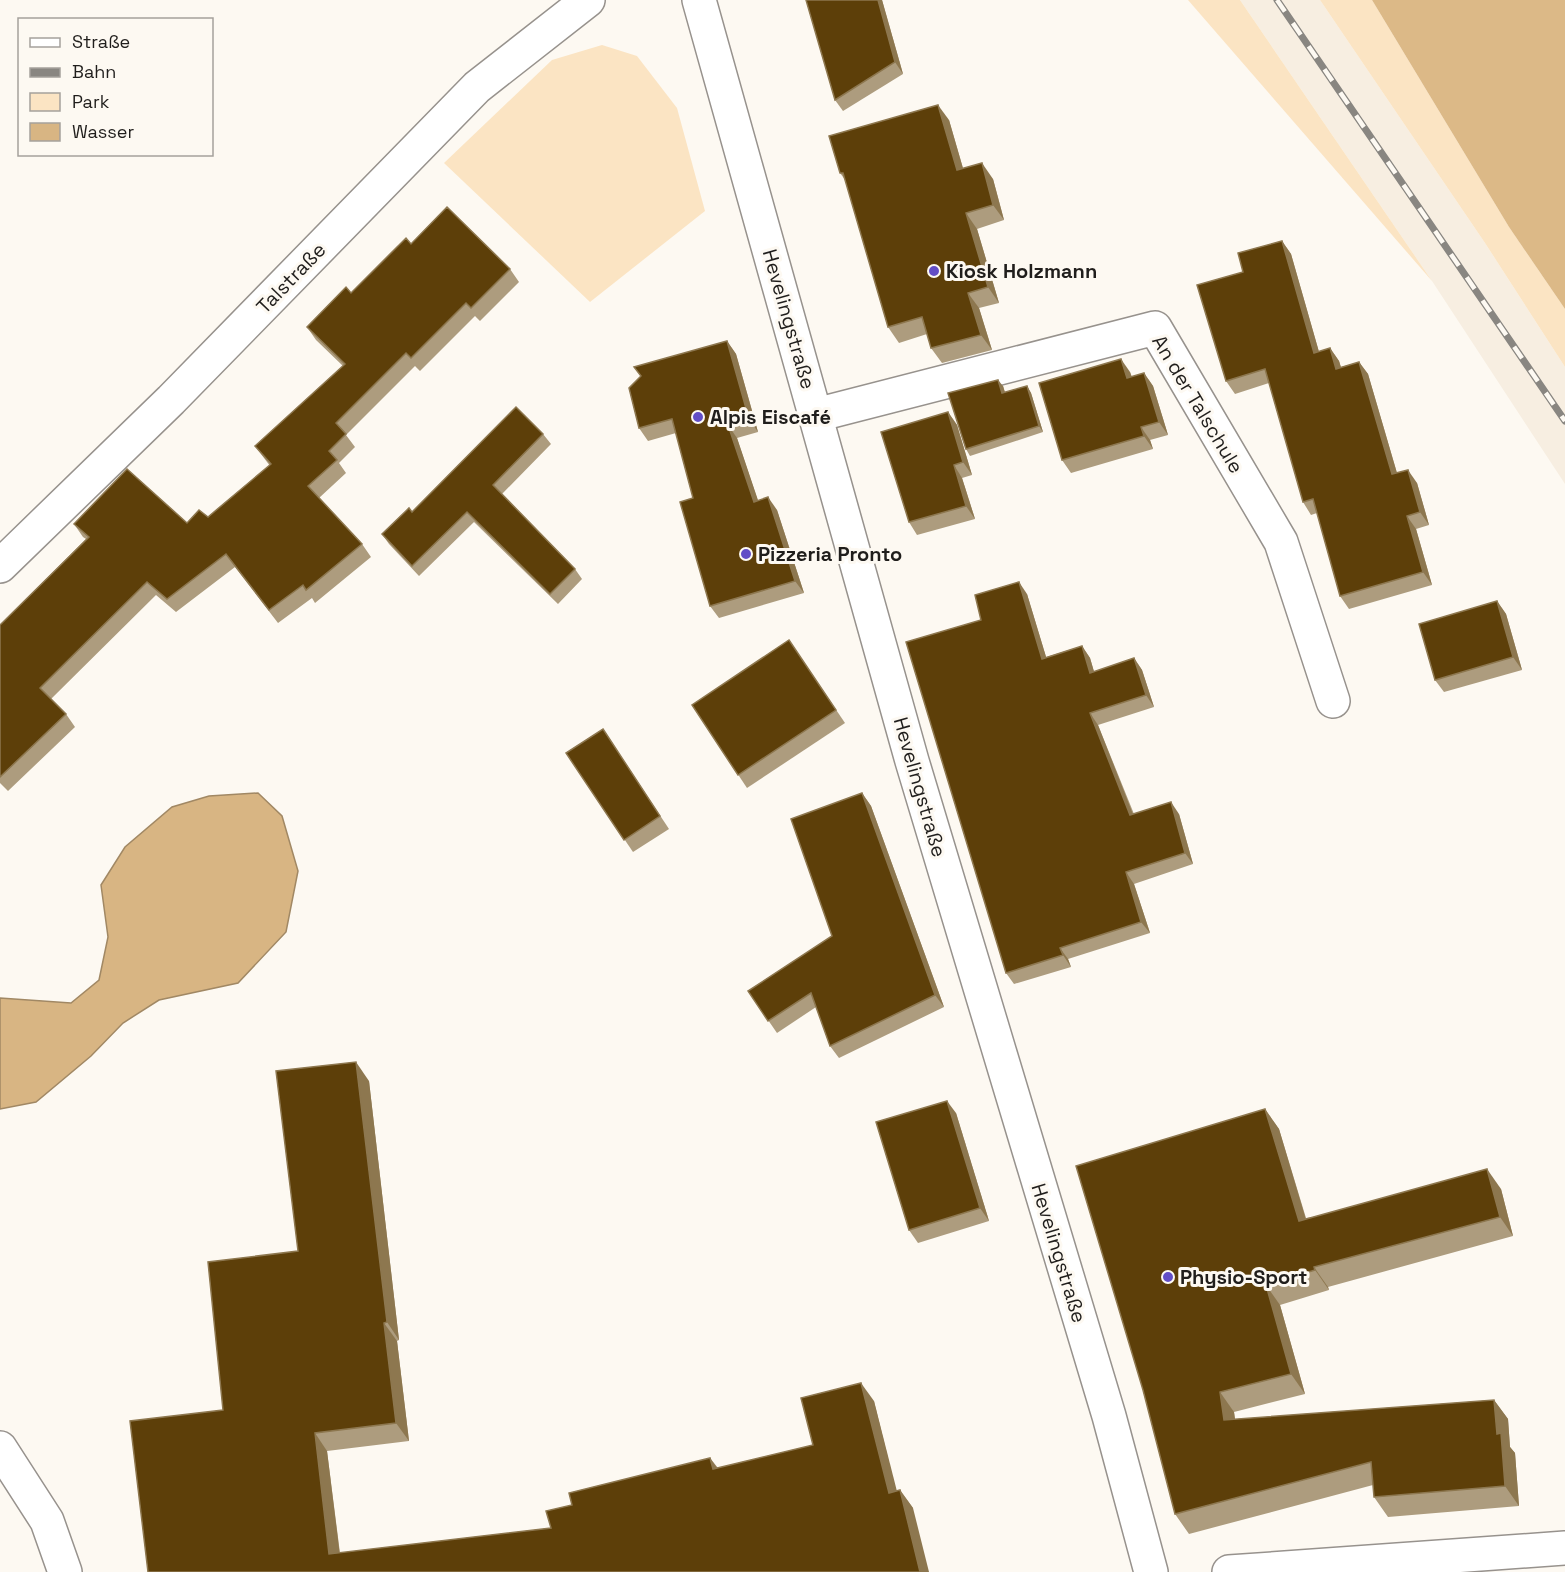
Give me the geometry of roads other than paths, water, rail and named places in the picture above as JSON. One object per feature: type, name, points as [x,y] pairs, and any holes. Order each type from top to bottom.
[{"type":"street","name":"Talstraße","points":[[0,566],[179,392],[477,87],[588,0]]},
{"type":"street","name":"Hevelingstraße","points":[[699,0],[932,828],[1109,1416],[1150,1572]]},
{"type":"street","name":"An der Talschule","points":[[816,415],[1155,328],[1281,542],[1333,700]]},
{"type":"street","points":[[0,1448],[47,1521],[65,1572]]},
{"type":"street","points":[[1230,1572],[1565,1548]]},
{"type":"water","points":[[258,793],[282,816],[298,871],[286,932],[238,983],[159,1000],[123,1023],[91,1056],[36,1102],[0,1109],[0,998],[71,1003],[99,980],[108,937],[101,885],[125,847],[172,807],[209,796]]},
{"type":"railway","points":[[1277,0],[1565,421]]},
{"type":"place","name":"Kiosk Holzmann","points":[[934,271]]},
{"type":"place","name":"Alpis Eiscafé","points":[[698,417]]},
{"type":"place","name":"Pizzeria Pronto","points":[[746,554]]},
{"type":"place","name":"Physio-Sport","points":[[1168,1277]]}]
